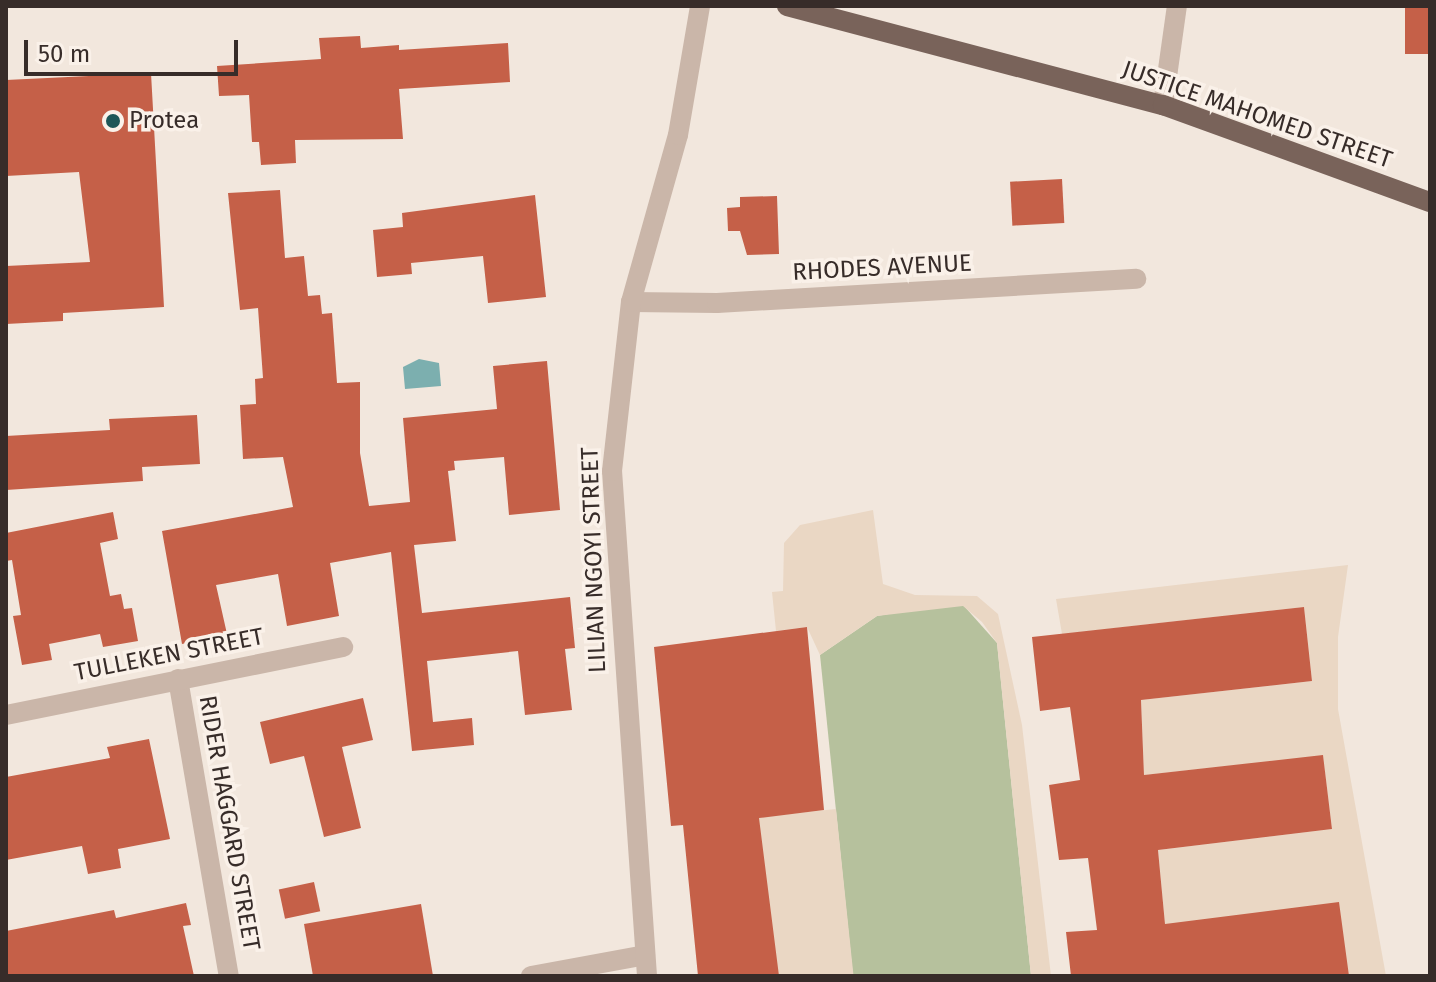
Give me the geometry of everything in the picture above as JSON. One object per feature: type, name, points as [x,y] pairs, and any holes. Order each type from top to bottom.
[{"type":"main road","name":"JUSTICE MAHOMED STREET","points":[[787,6],[1163,105],[1430,202]]},
{"type":"street","name":"LILIAN NGOYI STREET","points":[[647,976],[612,471],[631,302],[678,135],[700,6]]},
{"type":"street","points":[[1163,105],[1177,6]]},
{"type":"street","name":"RHODES AVENUE","points":[[631,302],[717,303],[1136,279]]},
{"type":"street","name":"TULLEKEN STREET","points":[[6,715],[343,647]]},
{"type":"street","name":"RIDER HAGGARD STREET","points":[[178,679],[229,976]]},
{"type":"street","points":[[531,976],[645,955]]},
{"type":"green space","points":[[935,606],[964,606],[997,643],[1031,976],[853,976],[820,655],[877,616]]},
{"type":"shaded area","points":[[873,510],[883,584],[915,595],[977,596],[998,614],[1022,725],[1051,976],[1031,976],[997,643],[982,622],[963,606],[877,616],[820,655],[807,627],[776,631],[772,592],[783,591],[784,543],[800,525]]},
{"type":"shaded area","points":[[1348,565],[1338,637],[1338,709],[1386,976],[1349,976],[1165,924],[1158,850],[1332,829],[1323,756],[1144,775],[1141,700],[1312,681],[1304,607],[1062,634],[1056,599]]},
{"type":"shaded area","points":[[836,809],[854,976],[775,976],[758,817]]},
{"type":"water","points":[[419,359],[439,363],[441,386],[405,389],[403,367]]},
{"type":"building","points":[[1405,6],[1430,6],[1430,54],[1405,54]]},
{"type":"building","points":[[360,36],[361,48],[399,45],[399,50],[508,43],[510,82],[399,89],[403,139],[295,140],[296,163],[261,165],[259,142],[252,142],[249,95],[219,96],[217,66],[321,59],[319,38]]},
{"type":"building","points":[[151,73],[164,307],[63,313],[63,321],[6,324],[6,266],[90,262],[79,172],[6,176],[6,80]]},
{"type":"building","points":[[1062,179],[1064,223],[1012,226],[1010,182]]},
{"type":"building","points":[[280,190],[285,258],[304,256],[308,296],[320,295],[322,314],[332,313],[337,383],[360,382],[360,453],[369,506],[410,502],[403,418],[497,409],[493,366],[547,361],[560,510],[509,515],[504,457],[454,461],[455,470],[448,471],[456,541],[414,545],[422,613],[570,597],[575,648],[565,649],[572,710],[525,715],[518,651],[427,661],[433,722],[472,718],[474,745],[412,751],[391,552],[330,563],[339,616],[287,626],[278,574],[216,585],[227,634],[182,644],[162,531],[293,507],[283,457],[243,459],[240,405],[256,404],[255,379],[263,378],[258,308],[240,310],[228,193]]},
{"type":"building","points":[[535,195],[546,297],[488,303],[483,256],[411,263],[412,274],[377,277],[373,230],[403,227],[402,213]]},
{"type":"building","points":[[777,196],[779,254],[747,255],[740,231],[728,231],[727,208],[740,207],[740,197]]},
{"type":"building","points":[[197,415],[200,464],[142,467],[143,481],[6,490],[6,436],[110,430],[109,419]]},
{"type":"building","points":[[113,512],[118,539],[100,543],[110,596],[121,594],[124,609],[132,608],[138,641],[103,647],[100,634],[49,644],[52,660],[22,665],[13,616],[21,615],[12,560],[6,561],[6,533]]},
{"type":"building","points":[[1304,607],[1312,681],[1141,700],[1144,775],[1323,755],[1332,829],[1158,850],[1165,924],[1339,902],[1349,976],[1071,976],[1066,932],[1097,930],[1088,858],[1059,860],[1049,785],[1080,780],[1070,707],[1040,711],[1032,637]]},
{"type":"building","points":[[807,627],[824,810],[759,818],[779,976],[698,976],[683,825],[671,826],[654,647]]},
{"type":"building","points":[[363,698],[373,740],[342,747],[361,828],[324,837],[304,756],[270,764],[260,722]]},
{"type":"building","points":[[149,739],[170,839],[118,849],[121,868],[88,874],[82,846],[6,860],[6,777],[110,758],[107,747]]},
{"type":"building","points":[[314,882],[320,911],[285,919],[279,889]]},
{"type":"building","points":[[186,903],[191,925],[183,926],[194,976],[6,976],[6,931],[114,910],[116,918]]},
{"type":"building","points":[[421,904],[433,976],[313,976],[304,924]]},
{"type":"place","name":"Protea","points":[[113,121]]}]
